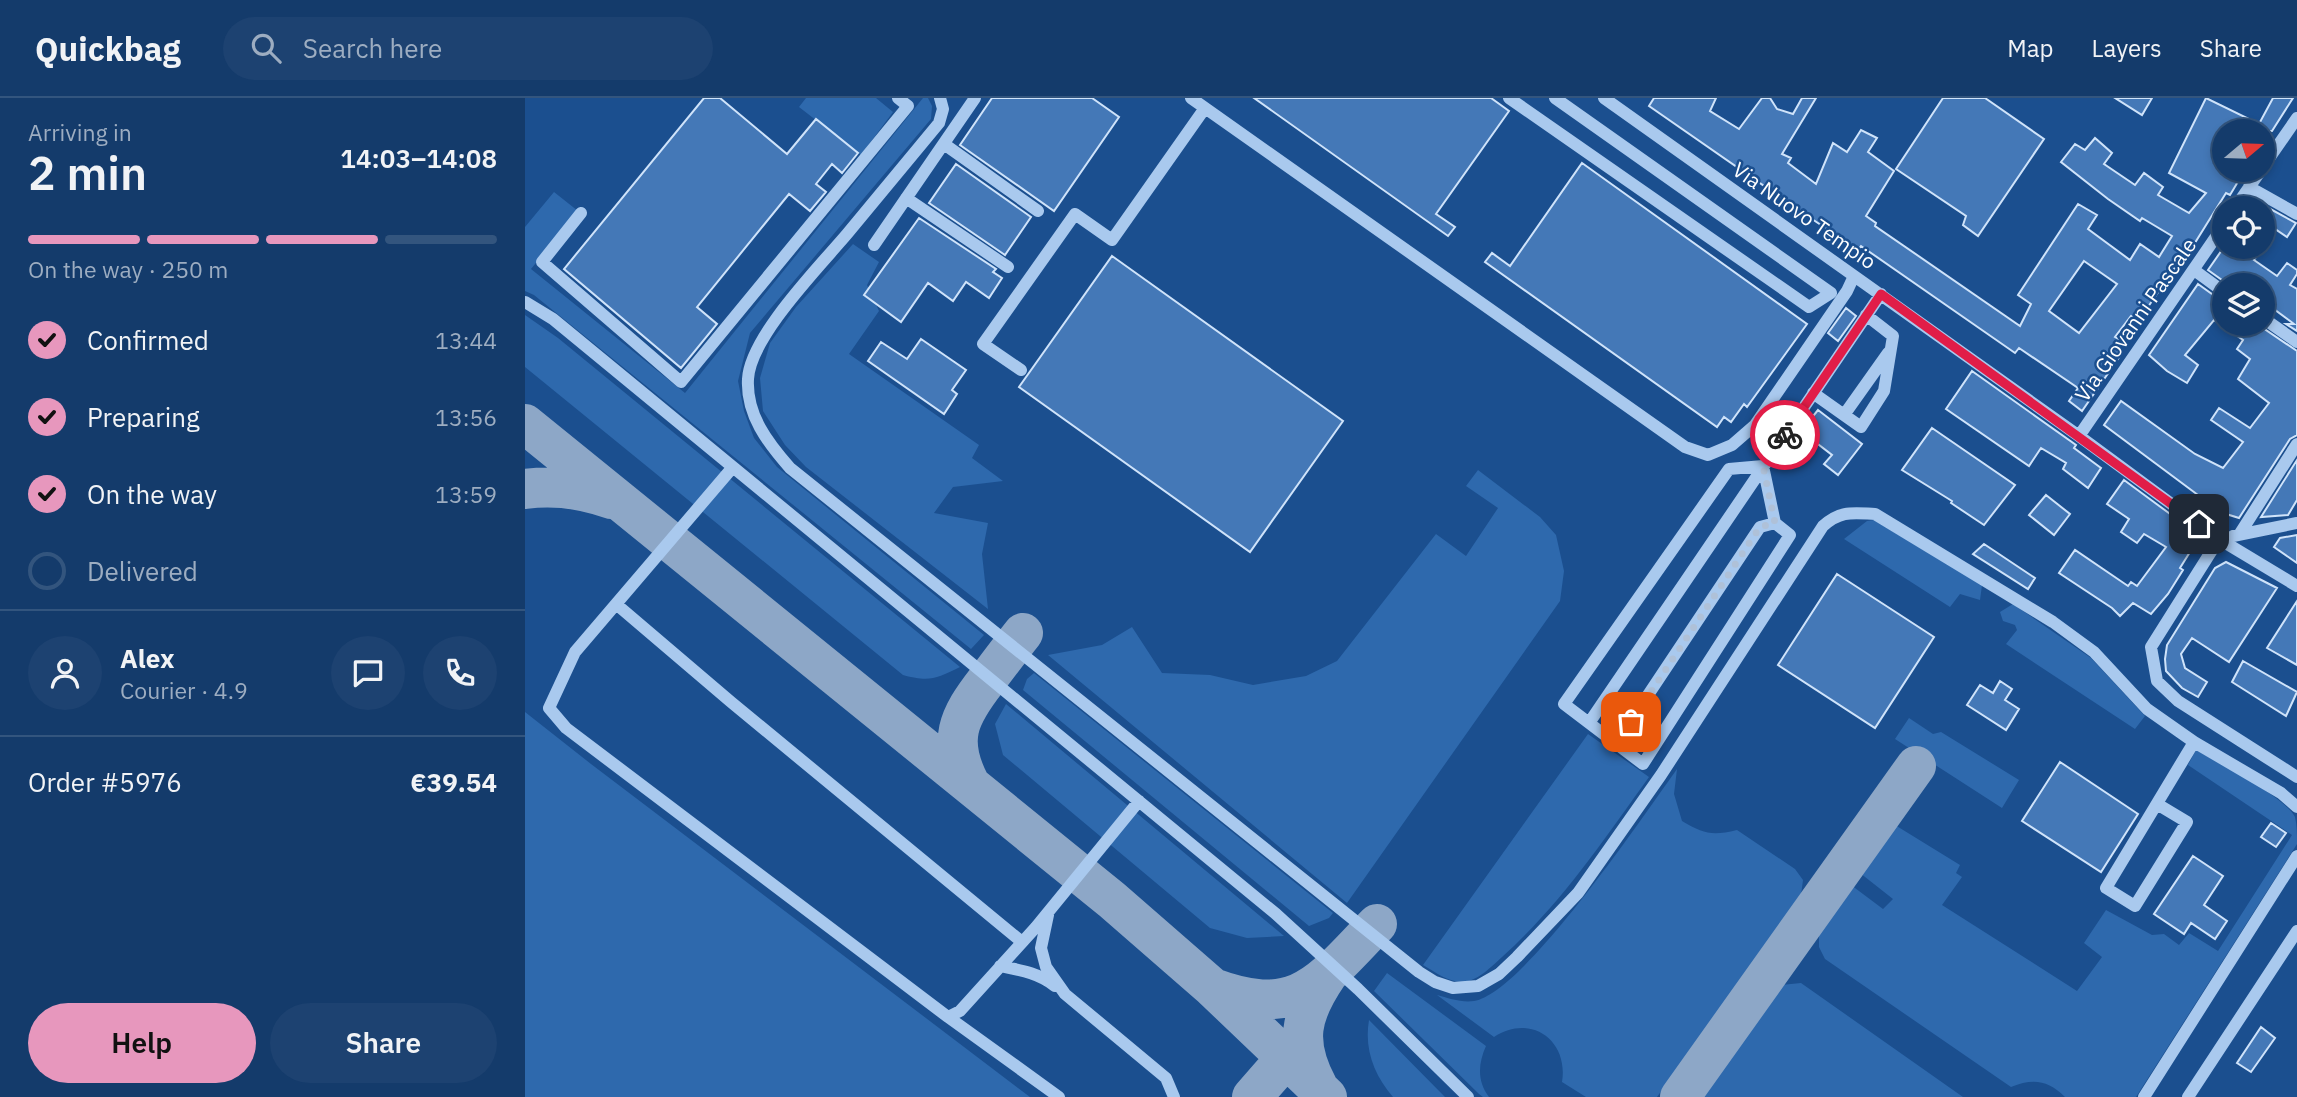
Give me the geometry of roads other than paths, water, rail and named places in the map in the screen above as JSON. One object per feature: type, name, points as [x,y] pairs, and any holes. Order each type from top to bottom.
[{"type":"street","points":[[581,213],[543,262],[681,382],[908,106],[898,98]]},
{"type":"street","points":[[940,98],[943,109],[939,123],[779,315],[756,351],[748,378],[758,426],[790,468],[1419,972],[1436,982],[1453,988],[1478,986],[1499,974],[1578,893],[1661,775],[1823,526],[1833,517],[1850,513],[1875,514],[2053,622],[2094,652],[2147,709],[2195,742],[2281,793],[2297,807]]},
{"type":"street","points":[[874,245],[975,98]]},
{"type":"street","points":[[1191,98],[1685,447],[1708,454],[1732,445],[1755,425],[1847,291],[1854,276]]},
{"type":"street","points":[[1509,98],[1809,307],[1831,293],[1847,291]]},
{"type":"street","points":[[1555,98],[1831,293]]},
{"type":"street","name":"Via Nuovo Tempio","points":[[1604,98],[2220,539],[2297,586]]},
{"type":"street","points":[[1021,370],[983,344],[1075,214],[1112,240],[1205,108]]},
{"type":"street","points":[[2275,150],[2297,118]]},
{"type":"street","points":[[944,144],[1038,211]]},
{"type":"street","points":[[2243,196],[2253,182]]},
{"type":"street","points":[[2249,187],[2297,214]]},
{"type":"street","points":[[907,198],[1008,267]]},
{"type":"street","name":"Via Giovanni Pascale","points":[[2079,436],[2212,243]]},
{"type":"street","points":[[2194,270],[2212,283]]},
{"type":"street","points":[[1589,723],[1881,294]]},
{"type":"street","points":[[525,302],[553,319],[1303,937],[1468,1097]]},
{"type":"street","points":[[1813,393],[1861,427],[1884,391],[1893,336],[1866,315]]},
{"type":"street","points":[[2275,326],[2297,342]]},
{"type":"street","points":[[1844,415],[1892,348]]},
{"type":"street","points":[[2239,535],[2297,444]]},
{"type":"street","points":[[1763,466],[1775,523],[1790,536],[1643,764],[1564,704],[1729,469],[1763,466]]},
{"type":"street","points":[[733,467],[575,652],[549,708],[566,728],[948,1017],[1059,1097]]},
{"type":"street","points":[[1616,743],[1760,527],[1775,523]]},
{"type":"street","points":[[2297,523],[2220,539],[2151,647],[2157,681],[2178,701],[2297,777]]},
{"type":"street","points":[[616,604],[1023,942]]},
{"type":"street","points":[[2157,804],[2187,822],[2135,906],[2106,888],[2157,804],[2195,742]]},
{"type":"street","points":[[948,1017],[960,1011],[1023,942],[1139,801]]},
{"type":"street","points":[[2144,1097],[2297,856]]},
{"type":"street","points":[[1048,912],[1041,948],[1046,967],[1065,994]]},
{"type":"street","points":[[2188,1097],[2297,931]]},
{"type":"street","points":[[1000,966],[1028,971],[1047,979],[1166,1078],[1174,1097]]}]
